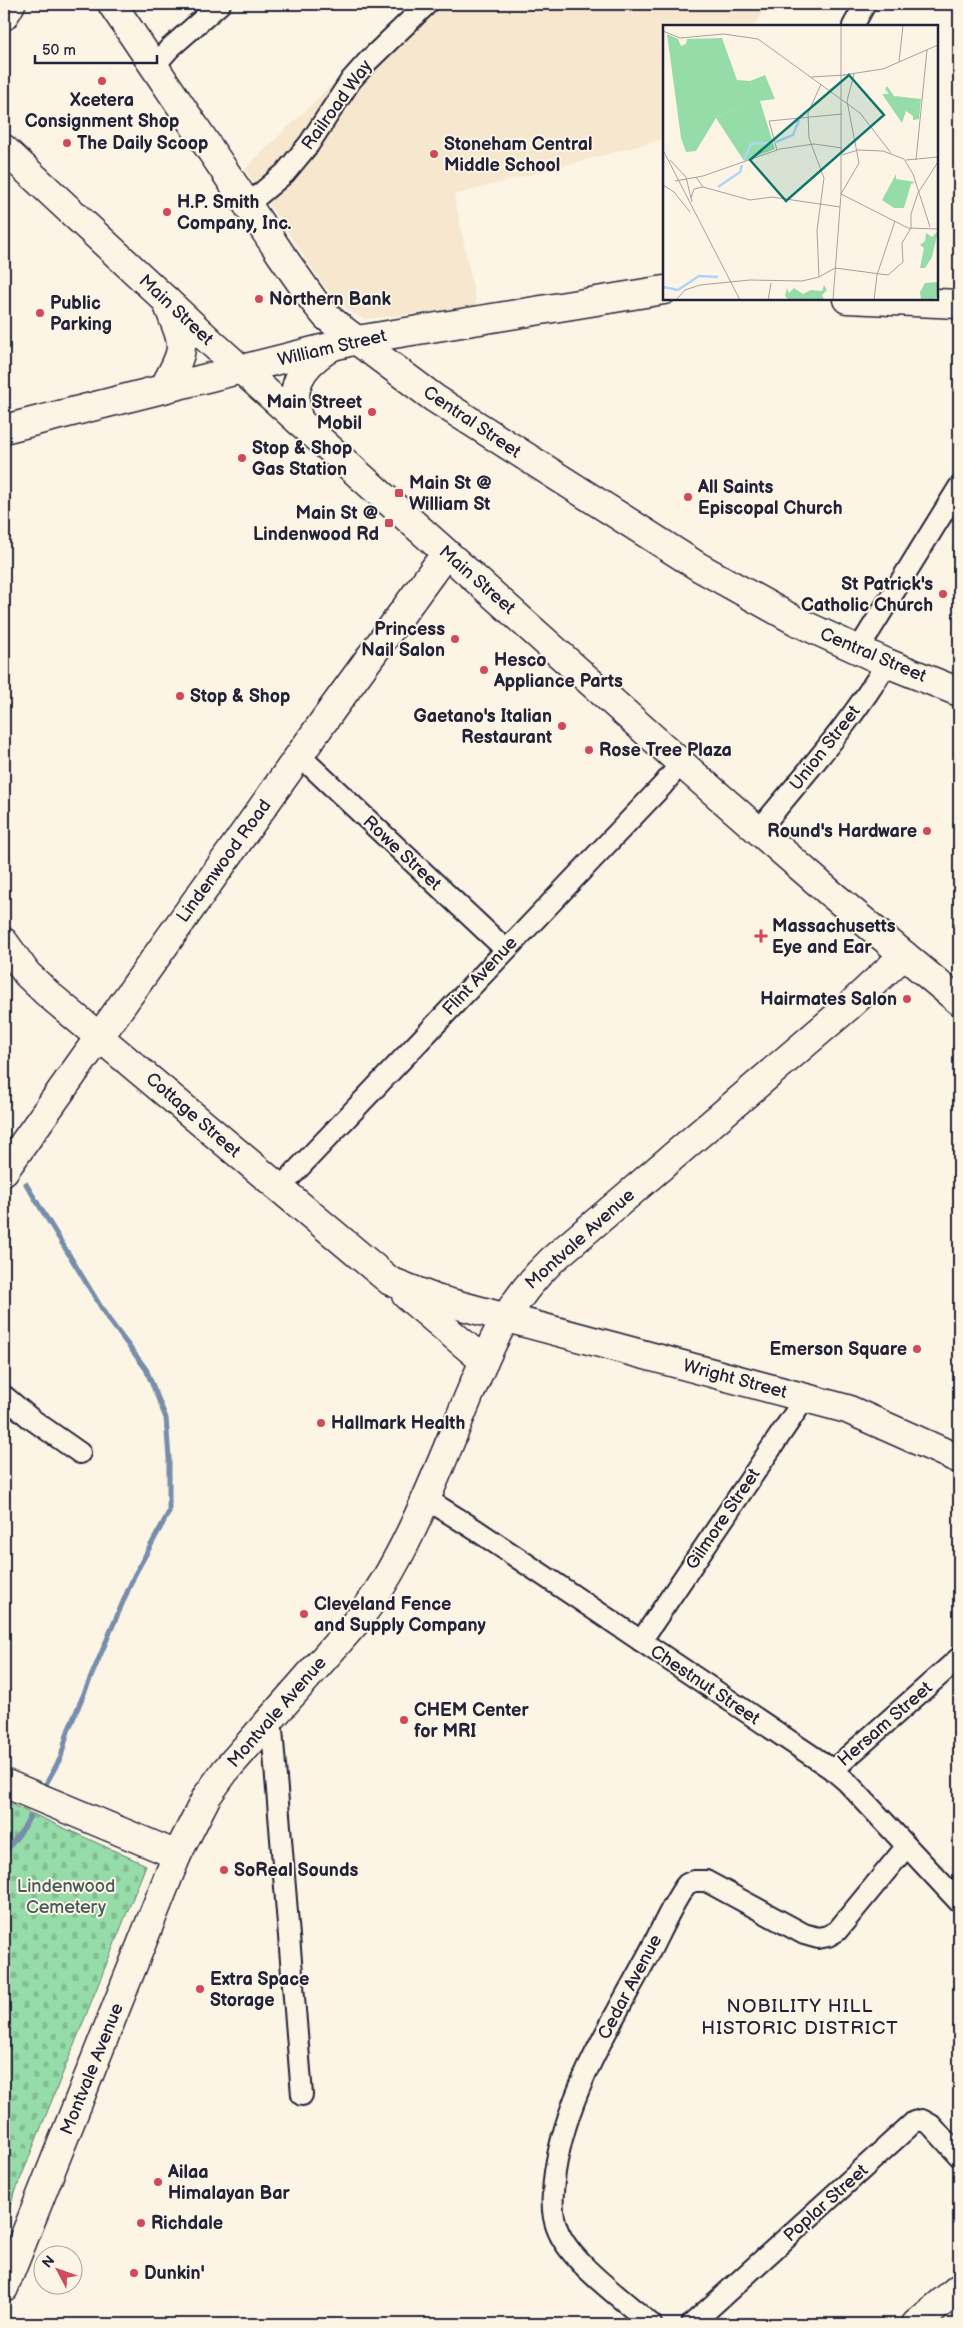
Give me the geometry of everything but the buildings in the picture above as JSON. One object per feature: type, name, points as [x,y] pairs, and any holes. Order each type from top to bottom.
[{"type":"main road","points":[[4,16],[11,4]]},
{"type":"main road","name":"Central Street","points":[[112,4],[247,205],[344,344],[434,398],[675,552],[770,608],[887,663],[959,692]]},
{"type":"main road","name":"Main Street","points":[[4,149],[242,370],[681,763],[959,1002]]},
{"type":"main road","name":"William Street","points":[[4,429],[344,344],[663,290]]},
{"type":"main road","points":[[164,389],[180,359],[182,351],[180,338],[166,300]]},
{"type":"main road","points":[[869,300],[959,304]]},
{"type":"main road","points":[[299,421],[294,400],[297,383],[310,364],[344,344]]},
{"type":"main road","name":"Lindenwood Road","points":[[4,1171],[446,553]]},
{"type":"main road","name":"Cottage Street","points":[[4,942],[27,974],[484,1361]]},
{"type":"main road","name":"Montvale Avenue","points":[[4,2288],[178,1855],[207,1796],[271,1718],[362,1615],[406,1540],[484,1361],[506,1316],[520,1294],[552,1260],[842,1013],[904,955]]},
{"type":"main road","name":"Cottage Street","points":[[390,1281],[436,1299],[506,1316]]},
{"type":"main road","name":"Wright Street","points":[[506,1316],[847,1409],[959,1458]]},
{"type":"main road","points":[[4,1783],[178,1855]]},
{"type":"main road","points":[[916,2324],[959,2288]]},
{"type":"street","points":[[154,66],[170,48],[220,4]]},
{"type":"street","name":"Railroad Way","points":[[247,205],[285,173],[309,144],[351,80],[427,4]]},
{"type":"street","points":[[854,25],[865,4]]},
{"type":"street","points":[[858,650],[959,487]]},
{"type":"street","name":"Union Street","points":[[759,830],[823,752],[887,663]]},
{"type":"street","name":"Rowe Street","points":[[299,756],[505,950]]},
{"type":"street","name":"Flint Avenue","points":[[279,1189],[663,785],[681,763]]},
{"type":"street","points":[[4,1396],[30,1418],[80,1453]]},
{"type":"street","name":"Gilmore Street","points":[[641,1641],[805,1398]]},
{"type":"street","name":"Chestnut Street","points":[[425,1498],[484,1535],[833,1770],[847,1782],[906,1848],[959,1902]]},
{"type":"street","name":"Hersam Street","points":[[833,1770],[959,1658]]},
{"type":"street","points":[[271,1718],[302,2095]]},
{"type":"street","name":"Cedar Avenue","points":[[651,2324],[572,2253],[559,2233],[553,2217],[554,2184],[561,2140],[574,2099],[597,2049],[688,1884],[694,1881],[706,1881],[804,1934],[813,1938],[824,1938],[841,1928],[906,1848]]},
{"type":"street","name":"Poplar Street","points":[[692,2324],[917,2121],[925,2121],[931,2125],[959,2156]]},
{"type":"shaded area","name":"Stoneham Central Middle School","points":[[415,4],[767,4],[755,25],[663,25],[663,139],[454,195],[477,307],[364,319],[349,311],[324,286],[245,169]]},
{"type":"green space","name":"Lindenwood Cemetery","points":[[4,1801],[146,1865],[4,2220]]},
{"type":"waterway","points":[[26,1184],[107,1317],[146,1369],[166,1418],[169,1458],[169,1512],[134,1576],[68,1731],[61,1757],[46,1784]]},
{"type":"waterway","points":[[4,1854],[23,1829],[30,1816]]},
{"type":"place","name":"Xcetera Consignment Shop","points":[[102,81]]},
{"type":"place","name":"The Daily Scoop","points":[[67,143]]},
{"type":"place","name":"Stoneham Central Middle School","points":[[434,154]]},
{"type":"place","name":"H.P. Smith Company, Inc.","points":[[167,212]]},
{"type":"place","name":"Northern Bank","points":[[259,299]]},
{"type":"place","name":"Public Parking","points":[[40,313]]},
{"type":"place","name":"Main Street Mobil","points":[[372,412]]},
{"type":"place","name":"Stop & Shop Gas Station","points":[[242,458]]},
{"type":"place","name":"Main St @ William St","points":[[399,493]]},
{"type":"place","name":"All Saints Episcopal Church","points":[[688,497]]},
{"type":"place","name":"Main St @ Lindenwood Rd","points":[[389,523]]},
{"type":"place","name":"St Patrick's Catholic Church","points":[[943,594]]},
{"type":"place","name":"Princess Nail Salon","points":[[455,639]]},
{"type":"place","name":"Hesco Appliance Parts","points":[[484,670]]},
{"type":"place","name":"Stop & Shop","points":[[180,696]]},
{"type":"place","name":"Gaetano's Italian Restaurant","points":[[562,726]]},
{"type":"place","name":"Rose Tree Plaza","points":[[589,750]]},
{"type":"place","name":"Round's Hardware","points":[[927,831]]},
{"type":"place","name":"Massachusetts Eye and Ear","points":[[761,936]]},
{"type":"place","name":"Hairmates Salon","points":[[907,999]]},
{"type":"place","name":"Emerson Square","points":[[917,1349]]},
{"type":"place","name":"Hallmark Health","points":[[321,1423]]},
{"type":"place","name":"Cleveland Fence and Supply Company","points":[[304,1614]]},
{"type":"place","name":"CHEM Center for MRI","points":[[404,1720]]},
{"type":"place","name":"SoReal Sounds","points":[[224,1870]]},
{"type":"place","name":"Extra Space Storage","points":[[200,1989]]},
{"type":"place","name":"Ailaa Himalayan Bar","points":[[158,2182]]},
{"type":"place","name":"Richdale","points":[[141,2223]]},
{"type":"place","name":"Dunkin'","points":[[134,2273]]},
{"type":"district","name":"NOBILITY HILL HISTORIC DISTRICT","points":[[800,2017]]}]
